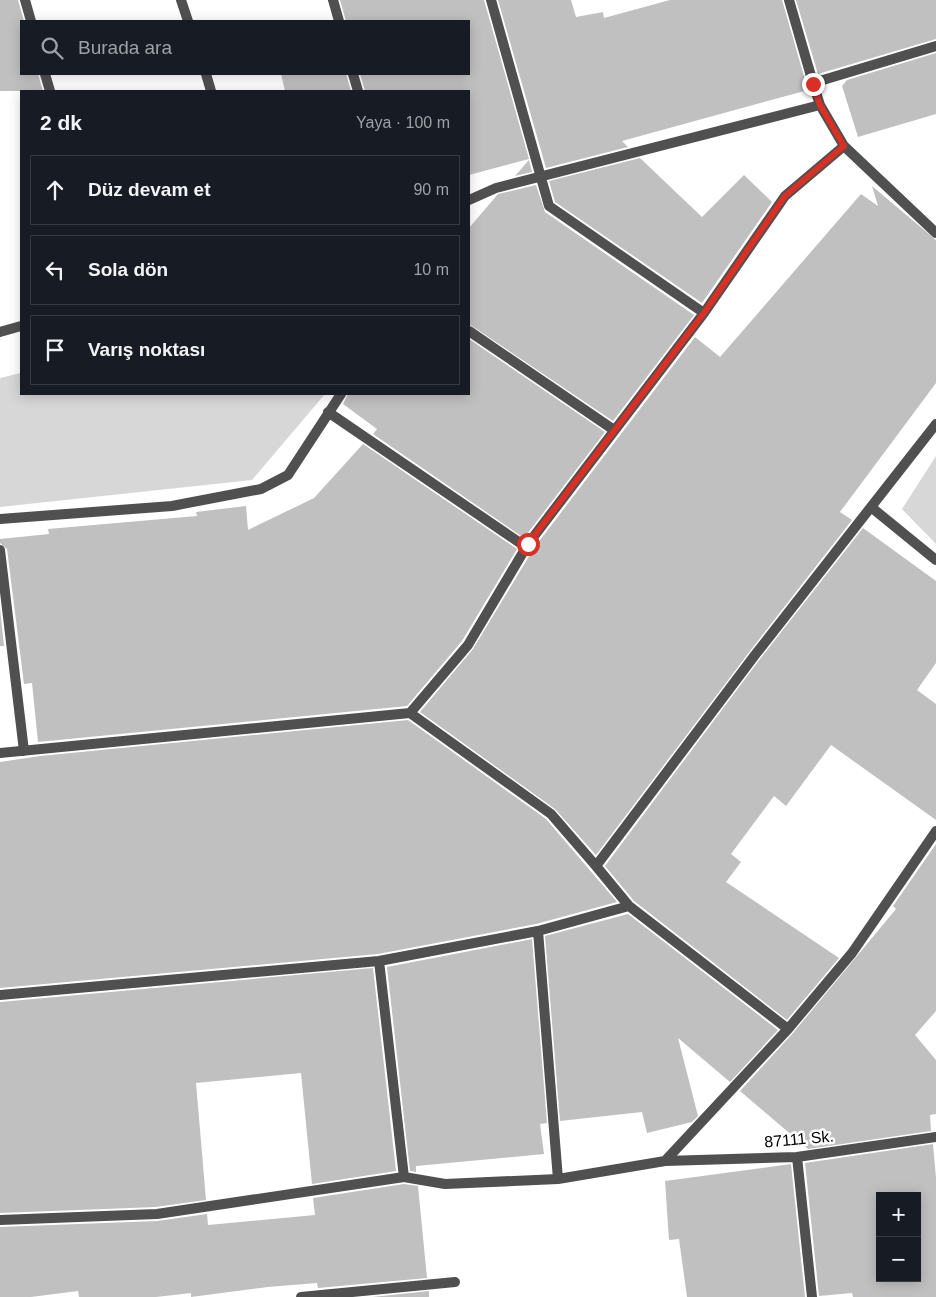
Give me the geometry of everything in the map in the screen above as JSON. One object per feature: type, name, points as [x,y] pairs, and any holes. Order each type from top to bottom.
[{"type":"street","points":[[25,0],[31,20]]},
{"type":"street","points":[[181,0],[188,20]]},
{"type":"street","points":[[333,0],[339,20]]},
{"type":"street","points":[[491,0],[549,206],[704,313]]},
{"type":"street","points":[[789,0],[820,105],[844,146],[936,233]]},
{"type":"street","points":[[813,84],[936,46]]},
{"type":"street","points":[[45,75],[50,90]]},
{"type":"street","points":[[206,75],[211,90]]},
{"type":"street","points":[[353,75],[358,90]]},
{"type":"street","points":[[470,200],[496,188],[820,105]]},
{"type":"street","points":[[410,713],[468,645],[526,547],[704,313],[785,196],[844,146]]},
{"type":"street","points":[[0,332],[20,326]]},
{"type":"street","points":[[470,332],[614,430]]},
{"type":"street","points":[[0,519],[172,506],[261,489],[288,475],[340,395]]},
{"type":"street","points":[[328,412],[526,547]]},
{"type":"street","points":[[596,866],[755,655],[936,424]]},
{"type":"street","points":[[871,507],[936,560]]},
{"type":"street","points":[[0,550],[24,751]]},
{"type":"street","points":[[0,753],[410,713],[551,814],[629,906],[788,1029]]},
{"type":"street","points":[[665,1161],[788,1029],[852,952],[936,831]]},
{"type":"street","points":[[0,995],[379,961],[538,931],[629,906]]},
{"type":"street","points":[[538,931],[558,1179]]},
{"type":"street","points":[[379,961],[404,1177]]},
{"type":"street","name":"87111 Sk.","points":[[0,1220],[157,1214],[404,1177],[445,1184],[558,1179],[665,1161],[797,1157],[936,1137]]},
{"type":"street","points":[[797,1157],[812,1297]]},
{"type":"street","points":[[301,1297],[455,1282]]},
{"type":"shaded area","points":[[20,373],[20,395],[324,395],[252,480],[0,507],[0,378]]},
{"type":"shaded area","points":[[936,456],[936,544],[902,509]]},
{"type":"building","points":[[0,0],[18,0],[24,20],[20,20],[20,75],[38,75],[43,90],[0,91]]},
{"type":"building","points":[[340,0],[484,0],[529,159],[470,175],[470,90],[365,90],[360,75],[470,75],[470,20],[346,20]]},
{"type":"building","points":[[498,0],[571,0],[576,17],[603,12],[604,18],[670,0],[782,0],[808,90],[622,141],[628,147],[546,168]]},
{"type":"building","points":[[796,0],[936,0],[936,39],[818,74]]},
{"type":"building","points":[[936,53],[936,114],[858,137],[842,86],[847,80]]},
{"type":"building","points":[[281,75],[346,75],[351,90],[285,90]]},
{"type":"building","points":[[640,158],[702,217],[744,175],[772,202],[702,303],[555,202],[549,181]]},
{"type":"building","points":[[529,160],[532,172],[515,176]]},
{"type":"building","points":[[536,185],[545,212],[694,315],[613,421],[470,325],[470,227],[498,194]]},
{"type":"building","points":[[872,186],[936,240],[936,383],[840,512],[852,520],[750,651],[596,855],[555,809],[420,712],[473,649],[534,548],[695,337],[720,357],[861,194],[878,206]]},
{"type":"building","points":[[470,340],[605,432],[524,538],[373,434],[377,429],[343,404],[348,395],[470,395]]},
{"type":"building","points":[[363,444],[517,549],[462,641],[407,706],[38,742],[32,683],[24,684],[7,549],[0,543],[0,539],[49,534],[48,529],[197,516],[196,512],[246,506],[248,530],[314,498]]},
{"type":"building","points":[[863,528],[936,581],[936,663],[917,690],[936,704],[936,820],[831,745],[786,806],[774,796],[731,854],[741,862],[726,882],[839,958],[787,1020],[634,901],[605,866],[760,659]]},
{"type":"building","points":[[0,608],[4,646],[0,646]]},
{"type":"building","points":[[408,720],[546,819],[617,902],[536,924],[378,954],[0,988],[0,762],[40,756]]},
{"type":"building","points":[[936,844],[936,1011],[915,1035],[936,1060],[936,1114],[930,1115],[931,1131],[808,1149],[740,1091],[793,1033],[896,909],[893,906]]},
{"type":"building","points":[[628,914],[778,1030],[730,1082],[678,1038],[698,1116],[692,1122],[647,1133],[642,1112],[560,1121],[545,936]]},
{"type":"building","points":[[532,939],[547,1123],[540,1124],[544,1154],[416,1166],[416,1172],[410,1171],[387,967]]},
{"type":"building","points":[[373,968],[396,1171],[312,1184],[301,1073],[196,1083],[206,1200],[156,1207],[0,1213],[0,1002]]},
{"type":"building","points":[[933,1144],[936,1178],[936,1297],[853,1297],[852,1293],[819,1296],[805,1163]]},
{"type":"building","points":[[791,1164],[805,1297],[687,1297],[679,1239],[669,1240],[665,1181]]},
{"type":"building","points":[[404,1184],[418,1186],[427,1278],[318,1288],[317,1283],[191,1297],[191,1293],[156,1297],[79,1297],[78,1291],[31,1297],[0,1297],[0,1227],[157,1221],[207,1214],[208,1225],[315,1215],[313,1198]]},
{"type":"building","points":[[429,1291],[429,1297],[372,1297]]},
{"type":"route","points":[[528,544],[704,313],[785,196],[844,146],[820,105],[813,84]]}]
